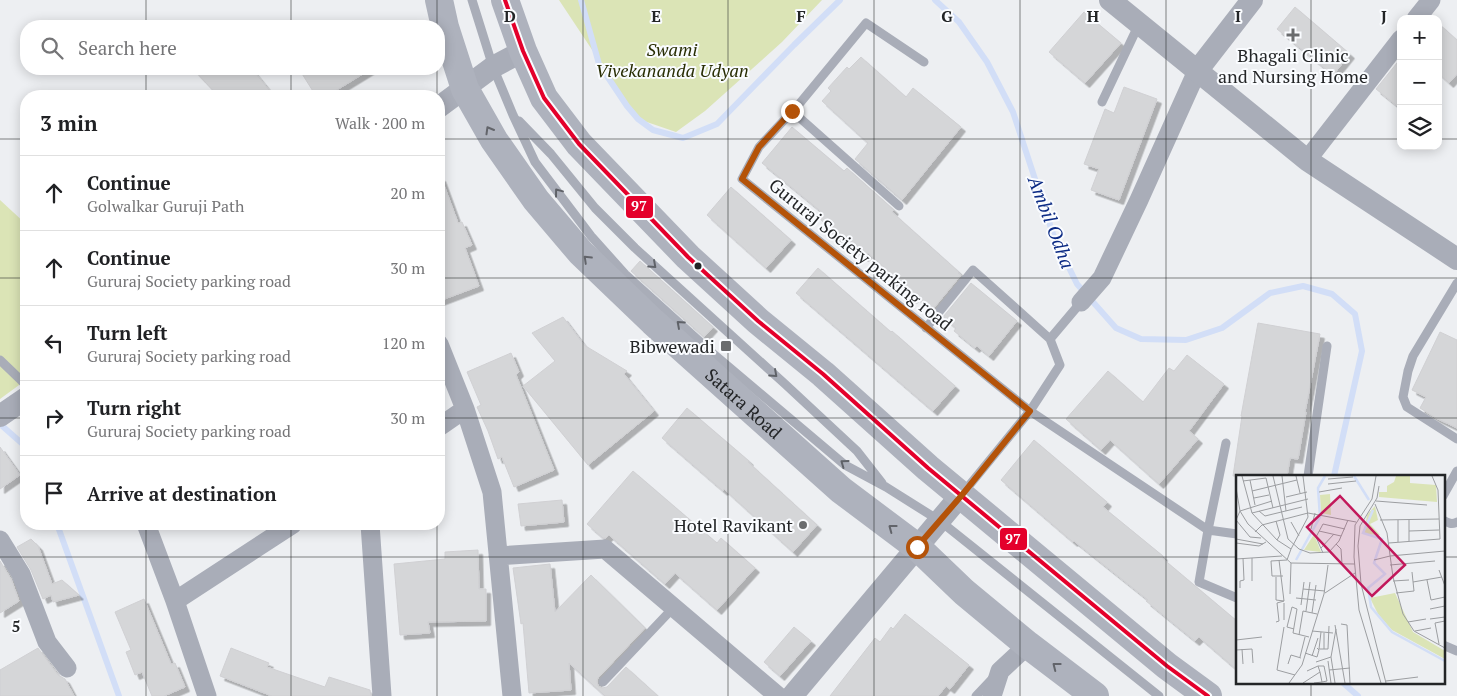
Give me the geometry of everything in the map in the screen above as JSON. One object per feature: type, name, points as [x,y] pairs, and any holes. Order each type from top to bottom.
[{"type":"highway","name":"Satara Road","points":[[439,0],[443,20]]},
{"type":"highway","points":[[504,0],[523,51],[544,98],[579,144],[688,257],[758,321],[822,374],[928,468],[1167,666],[1208,696]]},
{"type":"highway","name":"Satara Road","points":[[445,28],[465,89],[494,140],[536,200],[581,253],[652,322],[841,490],[917,547],[964,592],[1095,696]]},
{"type":"street","points":[[1110,0],[1307,160],[1457,259]]},
{"type":"street","points":[[1079,304],[1102,278],[1196,71],[1252,0]]},
{"type":"street","points":[[1419,15],[1431,0]]},
{"type":"street","points":[[1307,160],[1397,44]]},
{"type":"street","points":[[445,103],[493,67],[523,51]]},
{"type":"street","points":[[445,359],[465,409],[492,492],[512,696]]},
{"type":"street","points":[[4,414],[20,402]]},
{"type":"street","points":[[445,423],[465,409]]},
{"type":"street","points":[[792,696],[962,495]]},
{"type":"street","points":[[148,530],[175,601],[207,696]]},
{"type":"street","points":[[175,601],[284,530]]},
{"type":"street","points":[[370,530],[382,696]]},
{"type":"street","points":[[0,540],[20,574],[47,642],[67,668]]},
{"type":"street","points":[[498,556],[605,549],[778,696]]},
{"type":"street","points":[[992,696],[1000,671],[1028,644]]},
{"type":"lane","points":[[472,0],[493,67],[535,162],[591,236],[625,274],[717,357],[845,465],[886,487],[940,521],[1159,696]]},
{"type":"lane","name":"Gururaj Society parking road","points":[[924,62],[866,23],[759,147],[742,179],[1030,411],[1208,530]]},
{"type":"lane","points":[[1102,102],[1139,24]]},
{"type":"lane","points":[[792,111],[898,206]]},
{"type":"lane","points":[[513,115],[551,154],[595,208],[635,248],[857,451],[886,487]]},
{"type":"lane","points":[[926,328],[973,270],[1050,339],[1060,365],[1030,411],[962,495]]},
{"type":"lane","points":[[1456,288],[1413,356],[1408,371],[1404,397],[1407,407],[1457,439]]},
{"type":"lane","points":[[1050,339],[1079,304]]},
{"type":"lane","points":[[1308,475],[1328,346]]},
{"type":"lane","points":[[0,360],[20,379]]},
{"type":"lane","points":[[1226,444],[1199,582],[1236,598]]},
{"type":"lane","points":[[1444,494],[1457,471]]},
{"type":"lane","points":[[1444,521],[1454,524],[1457,522]]},
{"type":"lane","points":[[1208,530],[1236,534]]},
{"type":"lane","points":[[603,682],[674,607]]},
{"type":"lane","points":[[1444,645],[1457,651]]},
{"type":"lane","points":[[976,696],[1000,671]]},
{"type":"green space","name":"Swami Vivekananda Udyan","points":[[559,0],[822,0],[782,42],[705,111],[676,132],[638,119]]},
{"type":"green space","points":[[0,200],[20,218],[20,384],[0,399]]},
{"type":"building","points":[[1295,7],[1350,54],[1333,75],[1277,29]]},
{"type":"building","points":[[1084,12],[1121,43],[1085,83],[1049,52]]},
{"type":"building","points":[[1442,27],[1457,40],[1457,74],[1449,83],[1442,77]]},
{"type":"building","points":[[861,57],[906,97],[913,88],[961,127],[902,200],[855,159],[868,143],[822,101],[831,91],[828,88],[847,67],[849,69]]},
{"type":"building","points":[[1397,63],[1397,106],[1376,89]]},
{"type":"building","points":[[199,75],[257,75],[269,90],[212,90]]},
{"type":"building","points":[[303,75],[361,75],[337,90],[312,90]]},
{"type":"building","points":[[1124,87],[1157,99],[1119,200],[1091,190],[1099,169],[1084,164],[1105,109],[1114,113]]},
{"type":"building","points":[[792,127],[844,171],[847,168],[894,210],[892,212],[959,272],[961,275],[933,309],[915,296],[912,299],[892,281],[895,277],[868,253],[864,257],[829,231],[831,229],[820,219],[824,214],[762,163]]},
{"type":"building","points":[[731,187],[791,240],[766,268],[707,215]]},
{"type":"building","points":[[445,188],[458,223],[462,222],[472,245],[465,248],[479,286],[445,299]]},
{"type":"building","points":[[640,261],[713,327],[704,337],[631,271]]},
{"type":"building","points":[[818,268],[955,386],[933,411],[796,293]]},
{"type":"building","points":[[971,283],[1017,321],[989,356],[977,346],[975,348],[954,331],[956,328],[943,317]]},
{"type":"building","points":[[563,317],[584,345],[627,371],[624,374],[654,411],[588,465],[523,386],[555,361],[532,333]]},
{"type":"building","points":[[1258,323],[1320,334],[1298,459],[1290,458],[1287,475],[1233,476],[1241,416]]},
{"type":"building","points":[[1440,332],[1457,340],[1457,428],[1420,408],[1426,397],[1412,390]]},
{"type":"building","points":[[511,353],[519,372],[516,375],[554,470],[514,487],[502,457],[498,459],[477,407],[481,405],[467,372]]},
{"type":"building","points":[[1187,355],[1224,384],[1189,431],[1198,439],[1159,484],[1110,440],[1101,450],[1066,419],[1108,371],[1143,402],[1169,368],[1174,371]]},
{"type":"building","points":[[687,408],[749,461],[817,525],[793,552],[724,489],[723,491],[662,438]]},
{"type":"building","points":[[1034,440],[1107,502],[1103,507],[1163,556],[1162,558],[1236,620],[1236,669],[1199,637],[1195,641],[1146,601],[1148,600],[1073,542],[1001,480]]},
{"type":"building","points":[[0,447],[20,475],[0,489]]},
{"type":"building","points":[[633,471],[717,543],[721,538],[755,568],[717,610],[675,573],[665,584],[609,535],[603,538],[587,524]]},
{"type":"building","points":[[562,500],[564,522],[521,526],[518,504]]},
{"type":"building","points":[[31,539],[38,546],[52,584],[62,580],[79,595],[53,602],[51,595],[43,599],[31,570],[17,547]]},
{"type":"building","points":[[478,550],[479,589],[486,589],[486,621],[428,622],[430,633],[400,635],[394,564],[445,559],[445,552]]},
{"type":"building","points":[[0,561],[11,579],[19,601],[0,613]]},
{"type":"building","points":[[550,564],[555,612],[591,575],[645,628],[598,678],[598,686],[602,688],[607,687],[626,667],[658,696],[605,696],[569,663],[571,690],[529,693],[523,623],[521,624],[513,568]]},
{"type":"building","points":[[144,599],[171,664],[175,663],[185,687],[164,696],[152,696],[142,672],[135,675],[126,652],[131,650],[115,612]]},
{"type":"building","points":[[905,614],[969,665],[950,689],[946,686],[938,696],[830,696],[875,638],[880,642],[891,627],[893,629]]},
{"type":"building","points":[[794,627],[811,641],[780,676],[764,662]]},
{"type":"building","points":[[38,648],[58,675],[65,679],[74,696],[0,696],[0,670]]},
{"type":"building","points":[[231,648],[269,663],[267,667],[325,687],[329,677],[370,690],[371,696],[272,696],[220,676]]},
{"type":"waterway","name":"Ambil Odha","points":[[581,0],[599,64],[627,106],[638,119],[653,130],[683,138],[717,124],[840,0]]},
{"type":"waterway","name":"Ambil Odha","points":[[935,0],[959,22],[987,62],[1013,112],[1054,237],[1077,284],[1116,328],[1141,339],[1186,340],[1222,328],[1270,293],[1303,286],[1332,294],[1355,314],[1362,351],[1334,475]]},
{"type":"waterway","points":[[0,424],[20,442]]},
{"type":"waterway","points":[[59,530],[119,696]]},
{"type":"waterway","name":"Ambil Odha","points":[[1344,684],[1358,696]]},
{"type":"transit line","name":"97","points":[[505,0],[523,51],[544,98],[579,144],[688,257],[758,321],[823,374],[928,468],[1167,666],[1208,696]]},
{"type":"place","name":"Bhagali Clinic and Nursing Home","points":[[1293,35]]},
{"type":"place","name":"Bibwewadi","points":[[726,346]]},
{"type":"place","name":"Hotel Ravikant","points":[[803,525]]},
{"type":"route","points":[[792,111],[759,147],[742,179],[1030,411],[917,547]]}]
